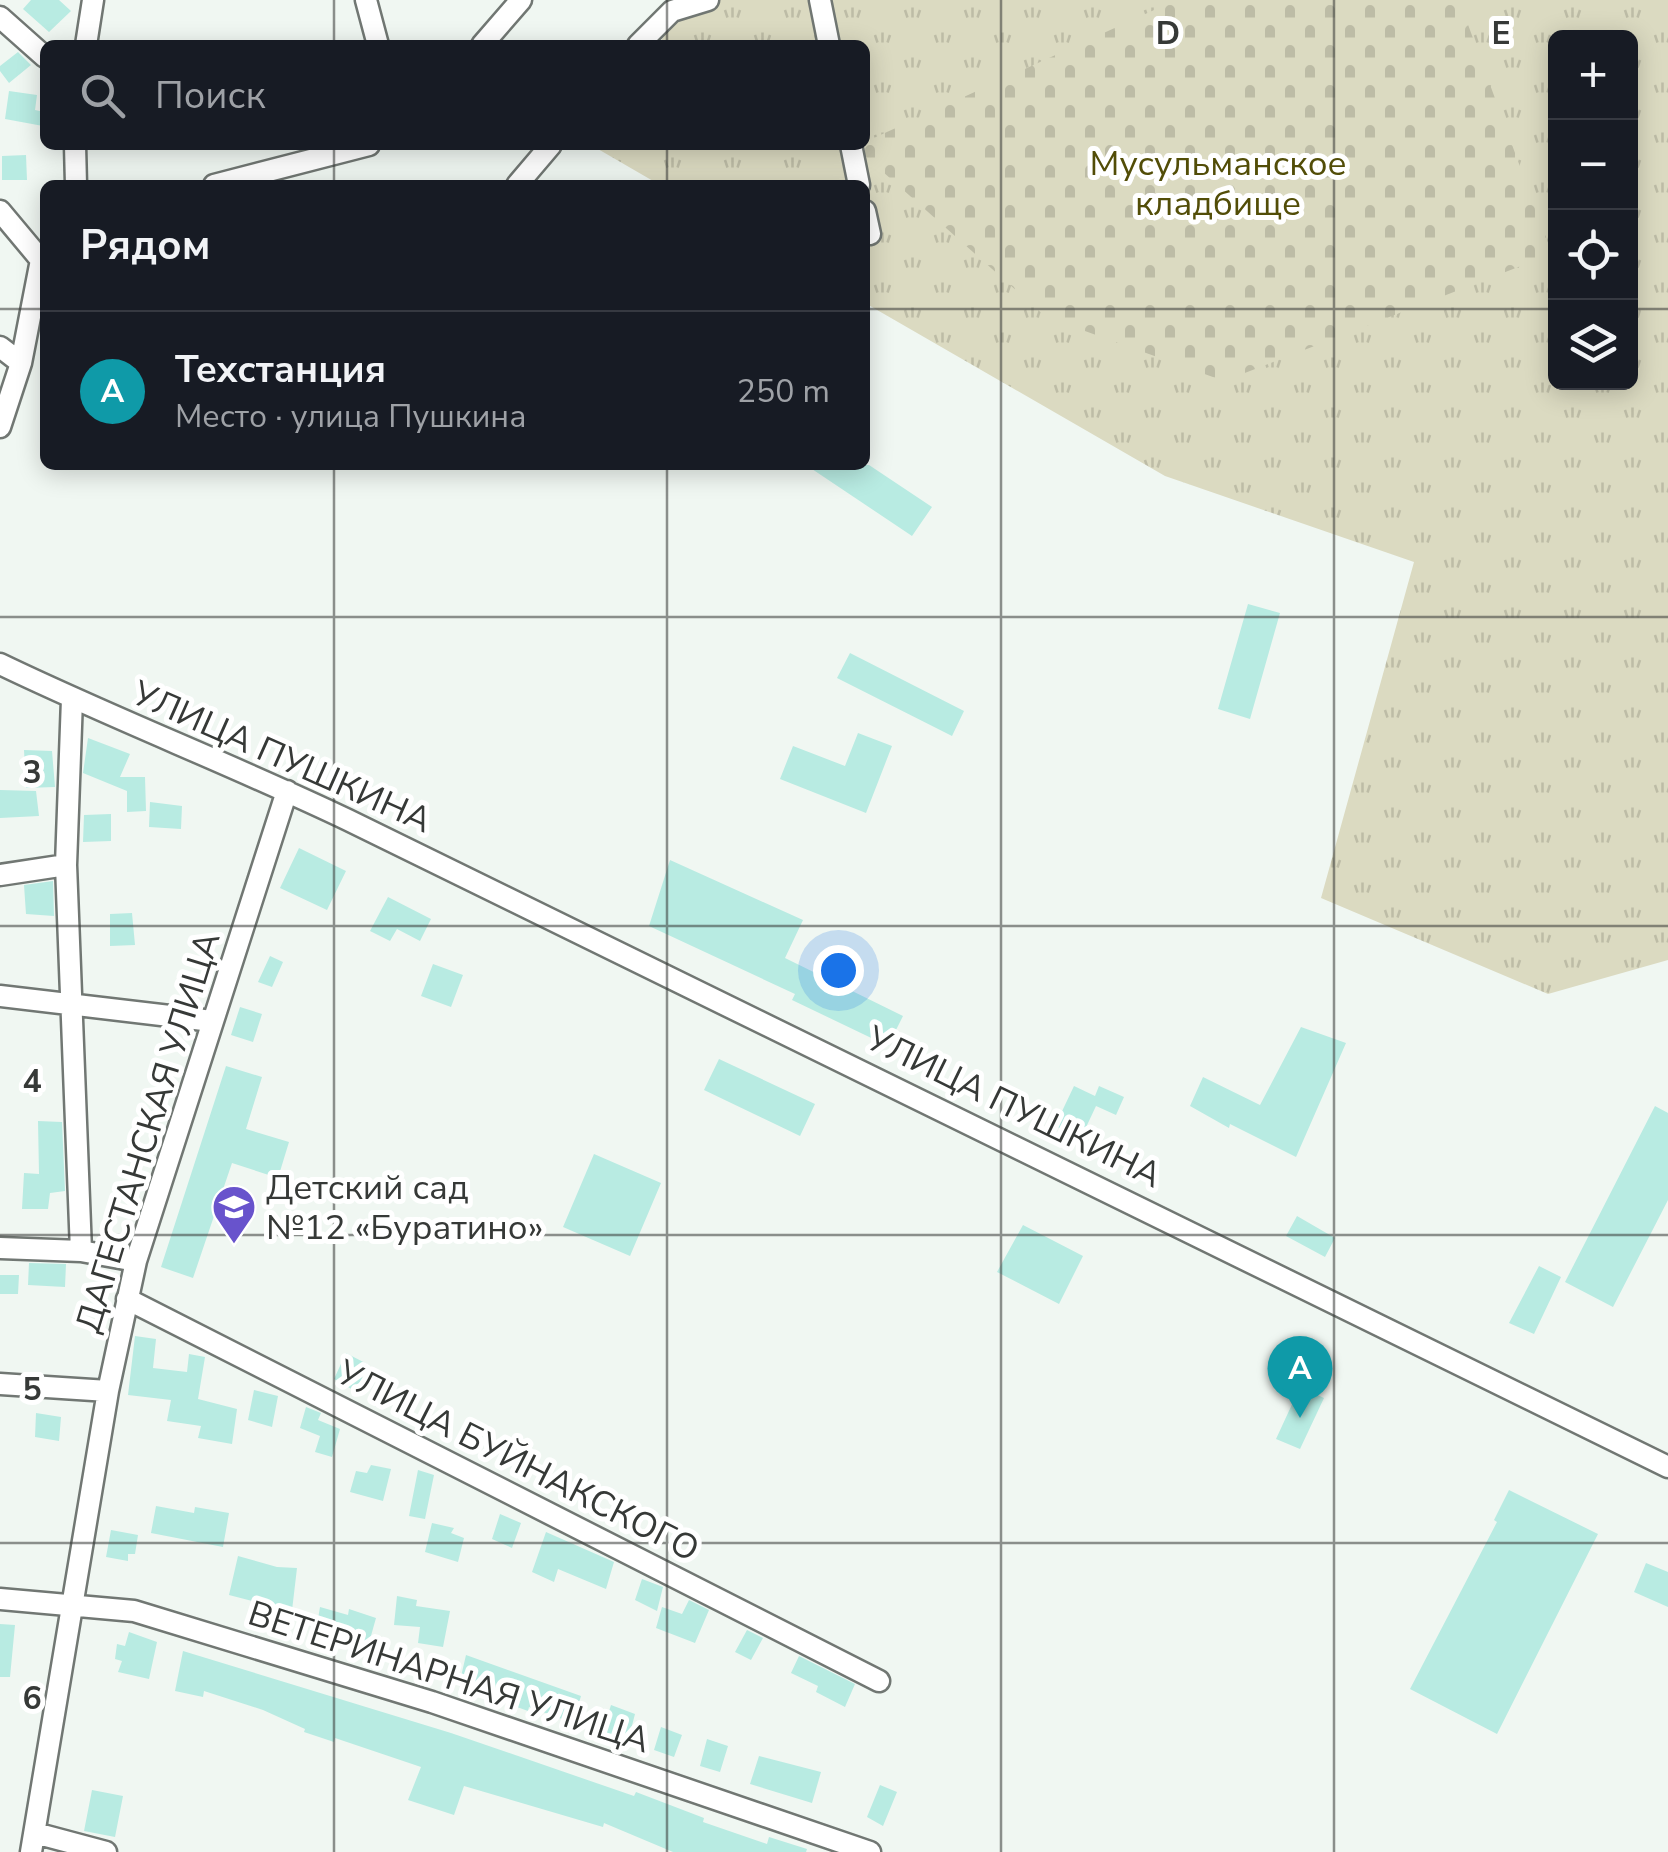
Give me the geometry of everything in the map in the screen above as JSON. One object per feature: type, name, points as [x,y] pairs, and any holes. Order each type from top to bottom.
[{"type":"street","points":[[87,40],[93,0]]},
{"type":"street","points":[[366,0],[377,40]]},
{"type":"street","points":[[486,40],[521,0]]},
{"type":"street","points":[[642,40],[672,11],[708,0]]},
{"type":"street","points":[[820,0],[828,40]]},
{"type":"street","points":[[0,17],[40,52]]},
{"type":"street","points":[[76,150],[76,180]]},
{"type":"street","points":[[233,180],[350,150]]},
{"type":"street","points":[[520,180],[547,150]]},
{"type":"street","points":[[852,150],[858,180]]},
{"type":"street","points":[[0,212],[40,254]]},
{"type":"street","points":[[0,427],[20,363],[40,271]]},
{"type":"street","points":[[0,347],[20,363]]},
{"type":"street","name":"УЛИЦА ПУШКИНА","points":[[0,664],[286,791],[746,1011],[1668,1467]]},
{"type":"street","name":"ДАГЕСТАНСКАЯ УЛИЦА","points":[[72,698],[66,865],[81,1251]]},
{"type":"street","name":"ДАГЕСТАНСКАЯ УЛИЦА","points":[[33,1842],[108,1390],[136,1261],[286,791]]},
{"type":"street","points":[[0,875],[66,865]]},
{"type":"street","points":[[0,996],[212,1020]]},
{"type":"street","points":[[0,1248],[81,1251],[136,1261]]},
{"type":"street","name":"УЛИЦА БУЙНАКСКОГО","points":[[127,1299],[879,1681]]},
{"type":"street","points":[[0,1384],[108,1390]]},
{"type":"street","name":"ВЕТЕРИНАРНАЯ УЛИЦА","points":[[0,1599],[134,1611],[432,1702],[870,1852]]},
{"type":"street","points":[[33,1842],[106,1852]]},
{"type":"green space","points":[[689,0],[1668,0],[1668,960],[1548,994],[1321,898],[1414,562],[1165,476],[870,306],[870,180],[651,180],[600,150],[870,150],[870,40],[661,40]]},
{"type":"green space","name":"Мусульманское кладбище","points":[[1176,0],[1459,0],[1548,243],[1548,256],[1224,381],[1046,317],[858,150],[870,150],[870,140]]},
{"type":"building","points":[[31,0],[59,0],[71,11],[49,32],[23,9]]},
{"type":"building","points":[[18,52],[31,65],[9,83],[0,66]]},
{"type":"building","points":[[9,91],[37,95],[35,110],[40,111],[40,125],[5,119]]},
{"type":"building","points":[[26,155],[27,180],[2,180],[2,156]]},
{"type":"building","points":[[870,466],[932,507],[912,536],[813,470],[870,470]]},
{"type":"building","points":[[1248,604],[1280,613],[1250,719],[1218,709]]},
{"type":"building","points":[[850,653],[964,711],[952,736],[837,678]]},
{"type":"building","points":[[858,733],[892,746],[866,813],[780,779],[793,746],[845,766]]},
{"type":"building","points":[[88,738],[130,754],[120,777],[145,777],[146,811],[127,812],[127,791],[83,773]]},
{"type":"building","points":[[24,750],[52,751],[55,787],[26,788]]},
{"type":"building","points":[[0,790],[36,791],[39,816],[0,818]]},
{"type":"building","points":[[150,802],[182,806],[181,829],[149,827]]},
{"type":"building","points":[[111,814],[111,841],[83,842],[84,815]]},
{"type":"building","points":[[299,848],[346,871],[327,910],[280,888]]},
{"type":"building","points":[[670,860],[803,920],[785,958],[903,1016],[888,1046],[792,1000],[795,994],[649,926]]},
{"type":"building","points":[[53,881],[54,916],[26,914],[24,885]]},
{"type":"building","points":[[388,897],[431,919],[420,941],[397,929],[390,941],[370,931]]},
{"type":"building","points":[[132,913],[135,945],[110,946],[110,914]]},
{"type":"building","points":[[270,956],[283,962],[272,987],[258,982]]},
{"type":"building","points":[[433,964],[463,975],[451,1007],[421,996]]},
{"type":"building","points":[[240,1007],[262,1014],[253,1042],[231,1035]]},
{"type":"building","points":[[1301,1027],[1346,1043],[1296,1157],[1190,1106],[1203,1077],[1260,1105]]},
{"type":"building","points":[[719,1059],[815,1104],[800,1136],[704,1090]]},
{"type":"building","points":[[226,1066],[262,1077],[246,1129],[289,1142],[278,1178],[232,1163],[193,1278],[161,1267]]},
{"type":"building","points":[[1074,1086],[1095,1096],[1099,1086],[1124,1097],[1116,1115],[1096,1106],[1081,1138],[1055,1126]]},
{"type":"building","points":[[1655,1106],[1668,1113],[1668,1200],[1613,1307],[1565,1282]]},
{"type":"building","points":[[38,1121],[62,1122],[65,1191],[50,1193],[48,1209],[22,1209],[24,1173],[39,1174]]},
{"type":"building","points":[[594,1154],[661,1183],[630,1256],[563,1227]]},
{"type":"building","points":[[1297,1216],[1335,1238],[1325,1257],[1286,1236]]},
{"type":"building","points":[[1023,1225],[1083,1256],[1059,1304],[997,1272]]},
{"type":"building","points":[[29,1263],[66,1264],[65,1287],[28,1285]]},
{"type":"building","points":[[1539,1266],[1561,1277],[1534,1334],[1509,1323]]},
{"type":"building","points":[[0,1275],[19,1275],[18,1294],[0,1294]]},
{"type":"building","points":[[135,1336],[156,1339],[153,1368],[187,1372],[189,1354],[205,1357],[198,1399],[237,1409],[232,1444],[198,1438],[201,1426],[167,1421],[171,1400],[128,1395]]},
{"type":"building","points":[[346,1353],[369,1365],[355,1391],[334,1379]]},
{"type":"building","points":[[1300,1387],[1324,1398],[1300,1449],[1276,1439]]},
{"type":"building","points":[[254,1390],[278,1396],[272,1427],[248,1420]]},
{"type":"building","points":[[306,1407],[321,1413],[318,1420],[340,1429],[332,1457],[315,1452],[320,1436],[300,1428]]},
{"type":"building","points":[[36,1413],[61,1417],[59,1441],[35,1437]]},
{"type":"building","points":[[371,1465],[391,1469],[383,1501],[350,1492],[356,1471],[367,1473]]},
{"type":"building","points":[[418,1470],[434,1475],[425,1519],[409,1516]]},
{"type":"building","points":[[1509,1490],[1598,1534],[1497,1734],[1410,1689],[1497,1522],[1494,1520]]},
{"type":"building","points":[[156,1506],[194,1513],[195,1507],[229,1513],[223,1547],[151,1533]]},
{"type":"building","points":[[500,1514],[521,1523],[512,1548],[492,1539]]},
{"type":"building","points":[[432,1523],[454,1528],[451,1533],[464,1538],[458,1562],[425,1552]]},
{"type":"building","points":[[111,1530],[138,1535],[135,1554],[128,1554],[128,1561],[106,1557]]},
{"type":"building","points":[[546,1532],[614,1562],[606,1589],[558,1569],[554,1582],[532,1572]]},
{"type":"building","points":[[238,1556],[277,1567],[297,1568],[291,1619],[270,1617],[272,1606],[229,1595]]},
{"type":"building","points":[[1646,1563],[1668,1572],[1668,1607],[1634,1592]]},
{"type":"building","points":[[642,1579],[663,1587],[657,1611],[635,1600]]},
{"type":"building","points":[[397,1596],[417,1600],[416,1606],[450,1611],[443,1647],[418,1643],[420,1627],[394,1625]]},
{"type":"building","points":[[689,1600],[709,1610],[695,1643],[656,1628],[662,1607],[682,1614]]},
{"type":"building","points":[[320,1607],[348,1615],[349,1609],[376,1618],[367,1650],[340,1643],[342,1635],[316,1631]]},
{"type":"building","points":[[0,1624],[15,1625],[10,1677],[0,1677]]},
{"type":"building","points":[[747,1630],[763,1638],[751,1660],[735,1652]]},
{"type":"building","points":[[129,1632],[157,1642],[149,1679],[118,1672],[122,1661],[115,1659],[117,1644],[125,1646]]},
{"type":"building","points":[[183,1651],[451,1733],[634,1796],[636,1792],[704,1818],[703,1822],[767,1844],[769,1837],[807,1849],[673,1852],[604,1823],[603,1827],[464,1786],[454,1815],[408,1800],[421,1767],[335,1738],[334,1742],[304,1732],[305,1729],[263,1710],[204,1691],[203,1697],[175,1691]]},
{"type":"building","points":[[466,1655],[581,1696],[573,1723],[459,1685]]},
{"type":"building","points":[[799,1656],[855,1684],[845,1707],[816,1692],[818,1686],[791,1673]]},
{"type":"building","points":[[611,1705],[635,1714],[628,1741],[602,1733]]},
{"type":"building","points":[[661,1727],[682,1735],[674,1757],[654,1750]]},
{"type":"building","points":[[707,1739],[728,1746],[720,1772],[700,1766]]},
{"type":"building","points":[[759,1756],[821,1772],[812,1803],[750,1784]]},
{"type":"building","points":[[880,1785],[897,1792],[883,1826],[867,1817]]},
{"type":"building","points":[[92,1790],[123,1796],[115,1837],[84,1831]]},
{"type":"place","name":"Детский сад №12 «Буратино»","points":[[234,1245]]},
{"type":"place","name":"Техстанция","points":[[1300,1418]]}]
